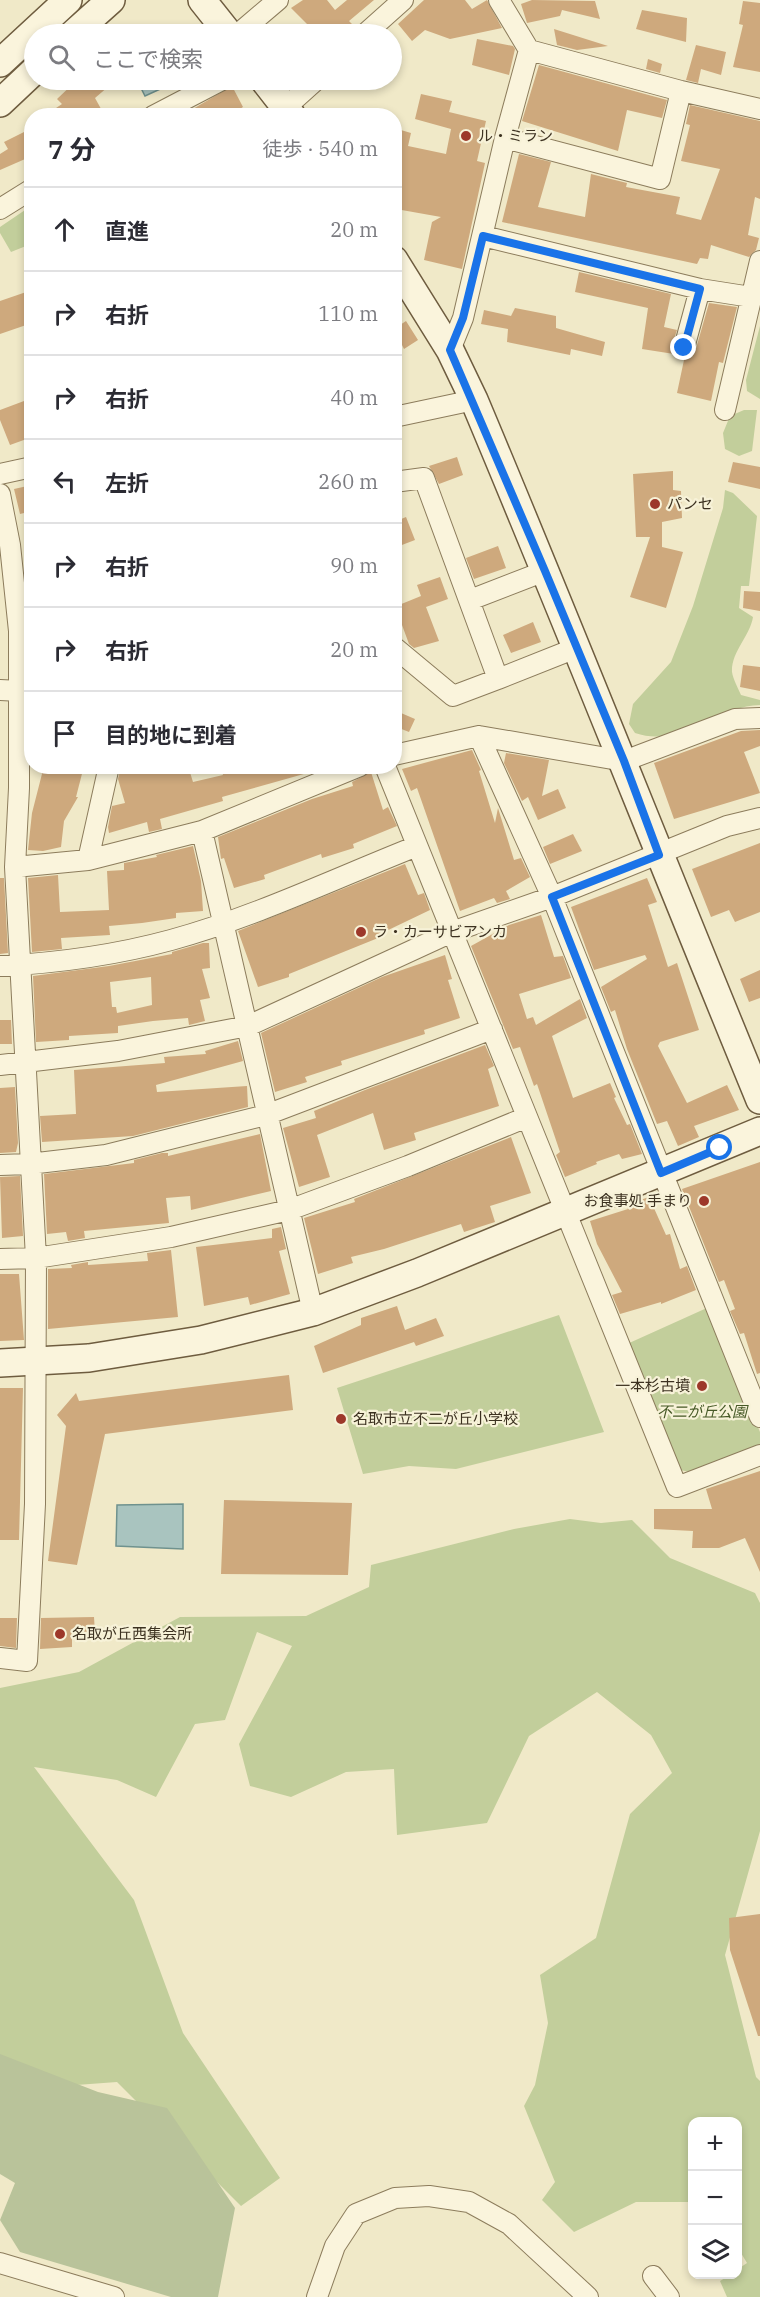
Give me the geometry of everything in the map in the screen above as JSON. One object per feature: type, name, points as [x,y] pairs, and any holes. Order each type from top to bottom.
[{"type":"street","points":[[42,24],[68,0]]},
{"type":"street","points":[[85,24],[111,0]]},
{"type":"street","points":[[202,0],[221,24]]},
{"type":"street","points":[[250,24],[278,0]]},
{"type":"street","points":[[377,24],[403,0]]},
{"type":"street","points":[[450,350],[463,318],[505,138],[529,50],[502,1]]},
{"type":"street","points":[[0,63],[24,41]]},
{"type":"street","points":[[529,50],[681,91],[760,109]]},
{"type":"street","points":[[0,103],[24,80]]},
{"type":"street","points":[[168,108],[203,90]]},
{"type":"street","points":[[272,90],[287,108]]},
{"type":"street","points":[[292,108],[307,90]]},
{"type":"street","points":[[505,138],[660,179],[681,91]]},
{"type":"street","points":[[0,209],[24,194]]},
{"type":"street","points":[[483,236],[700,289],[751,297]]},
{"type":"street","points":[[725,410],[760,261]]},
{"type":"street","points":[[402,273],[450,350],[474,400],[624,761],[659,855],[760,1100]]},
{"type":"street","points":[[684,348],[700,289]]},
{"type":"street","points":[[402,415],[474,400]]},
{"type":"street","points":[[0,474],[24,469]]},
{"type":"street","points":[[402,481],[424,478],[498,679]]},
{"type":"street","points":[[0,494],[24,617]]},
{"type":"street","points":[[470,600],[545,571]]},
{"type":"street","points":[[0,1658],[27,1661],[37,1362],[36,1258],[29,1164],[27,1064],[10,854],[10,788],[24,648]]},
{"type":"street","points":[[402,654],[453,696],[576,648]]},
{"type":"street","points":[[0,690],[20,691]]},
{"type":"street","points":[[402,753],[479,736],[624,761],[735,719],[760,718]]},
{"type":"street","points":[[479,736],[552,897],[760,1417]]},
{"type":"street","points":[[88,860],[107,774]]},
{"type":"street","points":[[10,854],[88,860],[202,831],[341,774]]},
{"type":"street","points":[[388,774],[677,1487],[760,1455]]},
{"type":"street","points":[[0,1065],[27,1064],[118,1052],[248,1026],[452,932],[552,897],[727,826],[760,818]]},
{"type":"street","points":[[202,831],[313,1312]]},
{"type":"street","points":[[0,966],[20,965],[148,945],[225,923],[417,846]]},
{"type":"street","points":[[0,1165],[106,1155],[266,1115],[492,1029]]},
{"type":"street","points":[[0,1259],[36,1258],[171,1237],[289,1210],[408,1166],[527,1117]]},
{"type":"street","points":[[0,1363],[89,1358],[201,1340],[313,1312],[566,1212],[760,1131]]},
{"type":"street","points":[[317,2297],[335,2246],[356,2214],[395,2198],[429,2196],[469,2202],[509,2224],[588,2297]]},
{"type":"street","points":[[0,2263],[114,2297]]},
{"type":"street","points":[[653,2276],[669,2297]]},
{"type":"green space","points":[[24,211],[24,247],[11,252],[0,233],[0,227]]},
{"type":"green space","points":[[760,326],[760,399],[747,391],[746,380]]},
{"type":"green space","points":[[744,410],[757,410],[752,451],[739,456],[725,449],[723,433],[730,416]]},
{"type":"green space","points":[[725,490],[733,493],[757,516],[749,586],[741,586],[739,608],[753,617],[734,658],[732,672],[741,695],[760,700],[760,705],[728,712],[668,736],[635,733],[629,724],[633,704],[671,662],[693,606],[723,508]]},
{"type":"green space","name":"不二が丘公園","points":[[709,1307],[760,1432],[760,1446],[695,1473],[675,1469],[627,1344]]},
{"type":"green space","points":[[559,1315],[604,1432],[456,1469],[409,1466],[363,1474],[337,1388]]},
{"type":"green space","points":[[570,1519],[601,1523],[632,1520],[670,1558],[755,1593],[760,1603],[760,1831],[725,1955],[756,2077],[760,2081],[760,2297],[727,2297],[720,2281],[742,2279],[742,2266],[747,2263],[742,2255],[742,2117],[688,2117],[688,2202],[636,2202],[574,2232],[542,2200],[555,2182],[524,2106],[535,2085],[548,2023],[540,1975],[596,1938],[630,1814],[672,1773],[651,1735],[597,1692],[529,1736],[487,1823],[397,1835],[394,1769],[346,1772],[291,1797],[250,1786],[239,1744],[292,1646],[257,1632],[225,1720],[195,1724],[156,1797],[117,1780],[34,1767],[134,1900],[183,2033],[280,2178],[241,2206],[117,2082],[22,2089],[0,2063],[0,1688],[79,1672],[180,1617],[306,1616],[369,1587],[371,1565],[514,1529]]},
{"type":"green space","points":[[0,2054],[98,2092],[167,2108],[235,2208],[218,2297],[171,2297],[20,2252],[0,2220],[15,2183],[0,2174]]},
{"type":"water","points":[[142,90],[158,90],[145,96]]},
{"type":"water","points":[[183,1504],[183,1549],[116,1546],[117,1505]]},
{"type":"building","points":[[303,0],[327,0],[335,10],[347,0],[374,0],[349,21],[352,24],[307,24],[291,8]]},
{"type":"building","points":[[424,0],[465,0],[472,9],[487,0],[502,28],[450,39],[425,30],[412,41],[402,29],[402,24],[398,24]]},
{"type":"building","points":[[532,0],[595,1],[600,19],[562,10],[560,16],[527,23],[521,4]]},
{"type":"building","points":[[743,1],[760,3],[760,72],[733,67],[743,25],[739,24]]},
{"type":"building","points":[[642,10],[687,18],[686,42],[636,29]]},
{"type":"building","points":[[554,29],[608,46],[577,50],[557,45]]},
{"type":"building","points":[[477,39],[513,46],[515,49],[509,75],[472,65]]},
{"type":"building","points":[[696,45],[726,52],[721,75],[701,69],[698,83],[686,80]]},
{"type":"building","points":[[648,59],[662,64],[660,73],[646,69]]},
{"type":"building","points":[[539,65],[667,100],[662,118],[627,110],[618,151],[522,121]]},
{"type":"building","points":[[66,90],[104,90],[95,98],[101,108],[56,108],[62,104],[57,99]]},
{"type":"building","points":[[225,90],[234,90],[243,107],[241,108],[195,108]]},
{"type":"building","points":[[421,94],[452,101],[449,112],[486,121],[477,161],[485,163],[462,269],[424,260],[432,222],[441,217],[402,210],[402,130],[411,133],[408,146],[446,154],[451,129],[415,119]]},
{"type":"building","points":[[690,105],[760,121],[760,199],[755,197],[748,235],[759,238],[756,250],[749,257],[711,245],[708,259],[700,258],[697,264],[502,222],[519,154],[551,162],[538,207],[585,217],[591,174],[627,183],[626,187],[680,197],[676,214],[701,220],[720,169],[681,161],[690,125],[686,124]]},
{"type":"building","points":[[24,132],[24,160],[0,170],[0,154],[8,149],[4,142]]},
{"type":"building","points":[[579,272],[671,294],[664,327],[677,330],[672,345],[674,354],[642,349],[648,308],[575,292]]},
{"type":"building","points":[[24,293],[24,326],[0,334],[0,301]]},
{"type":"building","points":[[709,303],[737,307],[723,363],[719,362],[711,401],[677,393],[684,360],[692,357],[695,352]]},
{"type":"building","points":[[515,308],[556,316],[556,328],[605,342],[602,356],[571,349],[570,355],[507,342],[508,329],[481,324],[484,310],[511,316]]},
{"type":"building","points":[[406,321],[418,340],[404,349],[402,345],[402,324]]},
{"type":"building","points":[[24,401],[24,440],[10,445],[0,420],[0,410]]},
{"type":"building","points":[[457,457],[463,475],[439,484],[429,466]]},
{"type":"building","points":[[733,462],[760,467],[760,489],[728,482]]},
{"type":"building","points":[[673,471],[673,490],[681,491],[682,518],[662,522],[662,547],[683,552],[666,608],[630,597],[650,537],[636,537],[633,474]]},
{"type":"building","points":[[24,487],[24,513],[20,514],[14,489]]},
{"type":"building","points":[[406,517],[415,540],[402,545],[402,519]]},
{"type":"building","points":[[498,546],[506,568],[474,579],[466,558]]},
{"type":"building","points":[[440,577],[448,599],[426,607],[439,641],[414,648],[409,644],[402,625],[402,604],[421,596],[417,585]]},
{"type":"building","points":[[744,591],[760,592],[760,611],[743,608]]},
{"type":"building","points":[[533,622],[541,642],[511,653],[503,635]]},
{"type":"building","points":[[743,665],[760,667],[760,691],[740,687]]},
{"type":"building","points":[[402,713],[415,719],[409,732],[402,729]]},
{"type":"building","points":[[760,730],[760,746],[744,752],[760,793],[674,819],[654,763],[741,731]]},
{"type":"building","points":[[472,750],[481,770],[479,771],[495,823],[498,808],[514,860],[521,858],[530,877],[506,891],[510,899],[497,903],[494,898],[460,911],[417,788],[411,791],[402,769]]},
{"type":"building","points":[[506,753],[549,760],[542,796],[558,789],[566,808],[538,820],[528,797],[522,801],[504,763]]},
{"type":"building","points":[[42,774],[82,774],[76,797],[78,797],[64,821],[61,847],[43,851],[28,850],[32,813]]},
{"type":"building","points":[[119,774],[190,774],[193,782],[223,774],[304,774],[222,797],[223,801],[160,819],[162,829],[149,832],[147,822],[109,833],[112,806],[125,803],[118,779]]},
{"type":"building","points":[[372,774],[383,810],[388,807],[397,826],[353,844],[354,848],[322,858],[321,854],[264,875],[265,879],[234,888],[224,858],[221,859],[218,837],[312,799],[353,786],[352,782]]},
{"type":"building","points":[[573,834],[582,851],[550,864],[543,847]]},
{"type":"building","points":[[760,843],[760,912],[735,922],[729,910],[711,917],[692,869]]},
{"type":"building","points":[[193,846],[201,881],[203,911],[176,913],[176,918],[109,926],[110,935],[61,938],[62,949],[32,952],[28,878],[58,875],[60,912],[109,910],[107,871],[124,870],[124,863],[157,857],[156,855]]},
{"type":"building","points":[[405,864],[418,895],[424,893],[430,910],[382,933],[383,936],[289,974],[289,977],[258,987],[238,931]]},
{"type":"building","points":[[0,878],[4,878],[8,953],[0,954]]},
{"type":"building","points":[[647,878],[657,902],[648,905],[668,967],[677,963],[699,1030],[660,1042],[658,1046],[687,1103],[727,1085],[739,1110],[694,1126],[699,1137],[678,1146],[667,1121],[657,1124],[627,1049],[615,1010],[611,1012],[601,987],[647,959],[645,955],[594,970],[571,907]]},
{"type":"building","points":[[541,915],[554,957],[563,956],[571,978],[519,994],[527,1019],[533,1017],[536,1025],[580,999],[587,1018],[552,1036],[573,1098],[610,1083],[616,1097],[614,1098],[627,1125],[630,1124],[642,1154],[622,1159],[619,1154],[565,1177],[556,1155],[560,1152],[537,1084],[534,1086],[520,1047],[513,1049],[471,946],[509,925]]},
{"type":"building","points":[[209,943],[210,968],[202,969],[210,998],[200,1000],[205,1021],[189,1025],[188,1018],[153,1021],[118,1026],[118,1033],[69,1036],[69,1040],[36,1042],[33,976],[109,966],[172,954],[172,952]],"holes":[[[151,977],[152,1005],[117,1013],[116,1007],[112,1007],[110,982]]]},
{"type":"building","points":[[445,955],[452,979],[448,980],[460,1018],[424,1030],[425,1034],[341,1061],[342,1065],[305,1077],[307,1082],[275,1092],[261,1033],[382,977]]},
{"type":"building","points":[[760,970],[760,998],[749,1002],[740,979]]},
{"type":"building","points":[[0,1020],[11,1020],[12,1044],[0,1044]]},
{"type":"building","points":[[238,1041],[243,1061],[156,1085],[157,1092],[247,1086],[248,1107],[133,1136],[42,1142],[40,1116],[76,1114],[74,1070],[165,1063],[164,1057],[206,1054],[205,1051]]},
{"type":"building","points":[[485,1045],[494,1066],[488,1069],[499,1106],[414,1133],[416,1140],[384,1150],[373,1113],[317,1135],[330,1177],[299,1187],[283,1128],[316,1118],[314,1111],[365,1090]]},
{"type":"building","points":[[15,1087],[18,1143],[16,1152],[0,1153],[0,1088]]},
{"type":"building","points":[[260,1134],[271,1191],[191,1210],[190,1196],[166,1198],[169,1223],[84,1231],[85,1238],[68,1241],[66,1232],[47,1234],[44,1174],[134,1163],[134,1160],[162,1153],[168,1153],[168,1156]]},
{"type":"building","points":[[511,1137],[531,1193],[490,1206],[495,1222],[464,1232],[461,1224],[384,1249],[351,1257],[353,1263],[318,1274],[304,1218],[355,1202],[354,1199]]},
{"type":"building","points":[[760,1162],[760,1373],[757,1374],[744,1333],[740,1334],[730,1311],[735,1309],[724,1280],[719,1282],[682,1189]]},
{"type":"building","points":[[20,1176],[23,1236],[2,1238],[0,1177]]},
{"type":"building","points":[[649,1197],[666,1235],[670,1234],[680,1269],[687,1266],[696,1290],[661,1304],[661,1302],[620,1314],[612,1295],[622,1292],[597,1244],[590,1221],[628,1209],[626,1205]]},
{"type":"building","points":[[281,1227],[286,1249],[279,1251],[290,1294],[250,1305],[248,1297],[204,1306],[196,1247],[272,1238],[272,1229]]},
{"type":"building","points":[[171,1250],[178,1317],[48,1329],[48,1269],[72,1268],[71,1265],[88,1262],[88,1265],[148,1261],[147,1253]]},
{"type":"building","points":[[0,1274],[19,1274],[24,1340],[0,1341]]},
{"type":"building","points":[[397,1306],[405,1330],[436,1318],[444,1336],[416,1346],[414,1342],[323,1373],[314,1346],[361,1325],[361,1318]]},
{"type":"building","points":[[289,1375],[293,1410],[105,1434],[77,1565],[48,1561],[66,1426],[57,1415],[76,1393],[79,1401]]},
{"type":"building","points":[[0,1388],[23,1388],[19,1540],[0,1540]]},
{"type":"building","points":[[760,1471],[760,1572],[745,1538],[719,1548],[692,1548],[693,1531],[654,1529],[654,1509],[712,1509],[706,1489]]},
{"type":"building","points":[[224,1500],[352,1503],[348,1575],[221,1574]]},
{"type":"building","name":"名取が丘西集会所","points":[[94,1617],[95,1633],[72,1635],[72,1647],[40,1649],[41,1618]]},
{"type":"building","points":[[0,1618],[17,1618],[16,1648],[0,1646]]},
{"type":"building","points":[[760,1914],[760,2036],[758,2036],[730,1950],[729,1918]]},
{"type":"place","name":"ル・ミラン","points":[[466,136]]},
{"type":"place","name":"パンセ","points":[[655,504]]},
{"type":"place","name":"ラ・カーサビアンカ","points":[[361,932]]},
{"type":"place","name":"お食事処 手まり","points":[[704,1201]]},
{"type":"place","name":"一本杉古墳","points":[[702,1386]]},
{"type":"place","name":"名取市立不二が丘小学校","points":[[341,1419]]},
{"type":"place","name":"名取が丘西集会所","points":[[60,1634]]},
{"type":"route","points":[[684,348],[700,289],[483,236],[463,318],[450,350],[474,400],[624,761],[659,855],[552,897],[661,1173],[720,1148]]}]
